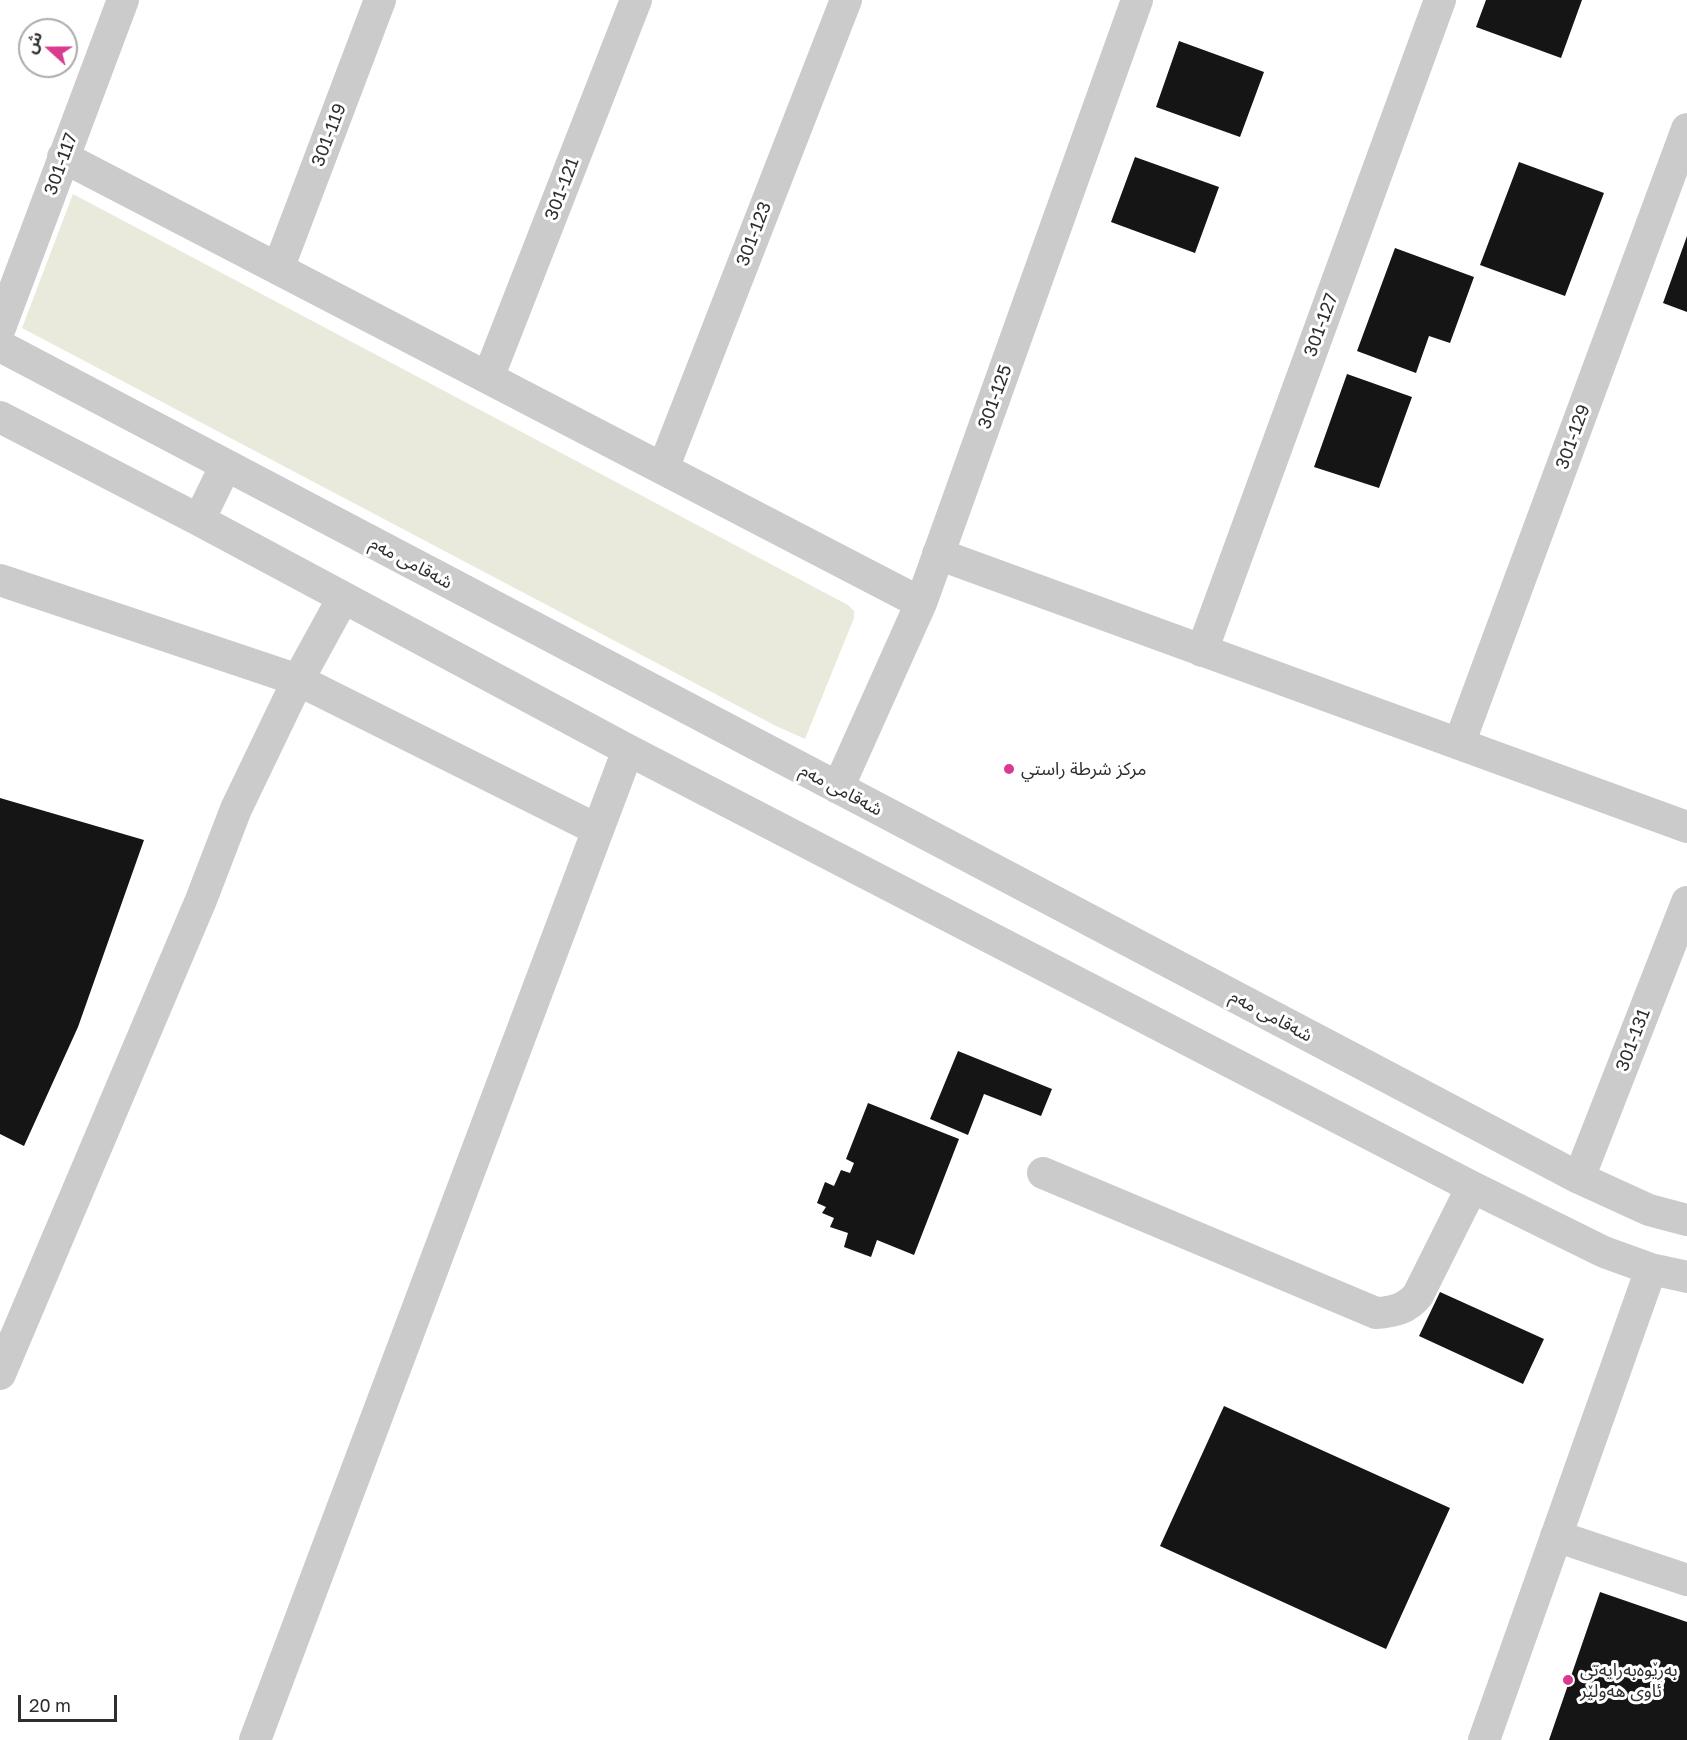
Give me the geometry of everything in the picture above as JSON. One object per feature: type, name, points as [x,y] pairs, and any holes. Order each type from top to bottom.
[{"type":"street","name":"301-117","points":[[0,328],[123,0]]},
{"type":"street","name":"301-119","points":[[278,269],[380,0]]},
{"type":"street","name":"301-121","points":[[488,378],[636,0]]},
{"type":"street","name":"301-123","points":[[663,469],[846,0]]},
{"type":"street","name":"301-125","points":[[838,788],[921,603],[1137,0]]},
{"type":"street","name":"301-127","points":[[1202,651],[1440,0]]},
{"type":"street","name":"301-129","points":[[1459,744],[1687,129]]},
{"type":"street","points":[[63,157],[921,603]]},
{"type":"street","name":"شەقامی مەم","points":[[0,346],[1579,1178],[1649,1210],[1687,1220]]},
{"type":"street","points":[[0,417],[199,520],[628,750],[1472,1187],[1604,1252],[1651,1269],[1687,1277]]},
{"type":"street","points":[[199,520],[226,465]]},
{"type":"street","points":[[938,554],[1687,827]]},
{"type":"street","points":[[0,580],[298,680],[597,830]]},
{"type":"street","points":[[0,1374],[196,911],[236,809],[298,680],[344,598]]},
{"type":"street","points":[[255,1740],[628,750]]},
{"type":"street","name":"301-131","points":[[1579,1178],[1687,902]]},
{"type":"street","points":[[1042,1173],[1376,1312],[1386,1312],[1406,1306],[1418,1296],[1472,1187]]},
{"type":"street","points":[[1484,1740],[1651,1269]]},
{"type":"street","points":[[1556,1536],[1687,1580]]},
{"type":"shaded area","points":[[73,194],[848,605],[854,611],[854,618],[805,739],[776,726],[22,328]]},
{"type":"building","points":[[1486,0],[1582,0],[1561,58],[1476,27]]},
{"type":"building","points":[[1179,41],[1264,72],[1240,137],[1156,107]]},
{"type":"building","points":[[1135,157],[1219,187],[1195,253],[1111,222]]},
{"type":"building","points":[[1519,162],[1604,193],[1565,296],[1480,265]]},
{"type":"building","points":[[1687,236],[1687,312],[1663,303]]},
{"type":"building","points":[[1395,248],[1474,277],[1450,343],[1429,336],[1416,373],[1357,351]]},
{"type":"building","points":[[1347,374],[1412,397],[1379,488],[1314,467]]},
{"type":"building","points":[[0,798],[144,840],[78,1027],[24,1146],[0,1134]]},
{"type":"building","points":[[958,1051],[1052,1089],[1041,1116],[984,1094],[968,1135],[930,1119]]},
{"type":"building","points":[[868,1103],[959,1139],[914,1255],[877,1240],[871,1257],[844,1247],[848,1233],[830,1227],[834,1218],[822,1213],[826,1207],[817,1203],[825,1182],[834,1186],[841,1170],[850,1173],[854,1163],[846,1159]]},
{"type":"building","points":[[1440,1292],[1544,1339],[1523,1384],[1419,1336]]},
{"type":"building","points":[[1224,1406],[1450,1508],[1386,1649],[1160,1546]]},
{"type":"building","points":[[1600,1592],[1687,1622],[1687,1740],[1549,1740]]},
{"type":"place","name":"مركز شرطة راستي","points":[[1009,769]]},
{"type":"place","name":"بەڕێوەبەرایەتی ئاوی هەولێر","points":[[1568,1680]]}]
